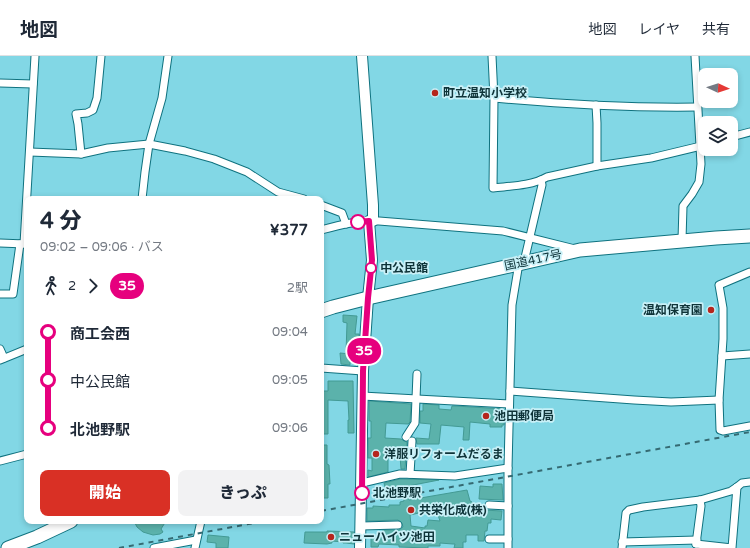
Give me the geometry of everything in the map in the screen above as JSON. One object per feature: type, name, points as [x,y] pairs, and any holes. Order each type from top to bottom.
[{"type":"highway","name":"国道417号","points":[[324,310],[368,298],[580,250],[682,240],[750,236]]},
{"type":"highway","points":[[8,548],[37,538],[65,524]]},
{"type":"street","points":[[27,196],[35,56]]},
{"type":"street","points":[[81,154],[76,114],[87,113],[93,110],[97,98],[101,56]]},
{"type":"street","points":[[142,196],[150,144],[162,98],[168,56]]},
{"type":"street","points":[[360,548],[362,396],[368,298],[372,260],[371,221],[373,205],[362,56]]},
{"type":"street","points":[[492,56],[494,98],[493,188],[522,185],[547,177],[597,166],[651,158],[698,146]]},
{"type":"street","points":[[695,56],[698,116]]},
{"type":"street","points":[[0,83],[33,84]]},
{"type":"street","points":[[494,98],[596,105],[662,107],[697,106]]},
{"type":"street","points":[[596,105],[597,166]]},
{"type":"street","points":[[738,135],[750,132]]},
{"type":"street","points":[[30,152],[81,154],[108,148],[150,144],[185,151],[247,172],[278,192],[293,196]]},
{"type":"street","points":[[682,240],[683,206],[699,182],[701,156]]},
{"type":"street","points":[[508,548],[509,404],[512,305],[521,263],[542,185],[541,180]]},
{"type":"street","points":[[324,206],[342,213],[346,224]]},
{"type":"street","points":[[324,229],[346,224],[371,221],[504,231],[580,250]]},
{"type":"street","points":[[0,294],[13,294],[23,244],[24,231]]},
{"type":"street","points":[[0,243],[23,244]]},
{"type":"street","points":[[750,272],[719,285],[723,308],[719,400],[720,430],[723,431],[750,426]]},
{"type":"street","points":[[0,349],[2,359],[24,350]]},
{"type":"street","points":[[722,356],[750,354]]},
{"type":"street","points":[[324,368],[363,371]]},
{"type":"street","points":[[410,474],[409,439],[415,423],[417,374]]},
{"type":"street","points":[[510,390],[671,402],[719,400]]},
{"type":"street","points":[[362,396],[509,404]]},
{"type":"street","points":[[0,460],[24,455]]},
{"type":"street","points":[[362,483],[400,474],[455,476],[508,468]]},
{"type":"street","points":[[737,487],[732,548],[696,544],[622,545],[626,513],[629,510],[700,500],[730,491],[742,483],[750,482]]},
{"type":"street","points":[[696,544],[701,506],[700,500]]},
{"type":"street","points":[[489,505],[508,506]]},
{"type":"street","points":[[194,548],[200,524]]},
{"type":"street","points":[[361,526],[398,525]]},
{"type":"street","points":[[489,539],[508,539]]},
{"type":"street","points":[[154,548],[196,540]]},
{"type":"building","points":[[343,315],[357,316],[355,334],[359,334],[358,350],[355,350],[355,353],[346,353],[347,323],[343,322]]},
{"type":"building","points":[[340,353],[350,354],[350,365],[341,364]]},
{"type":"building","points":[[328,381],[353,381],[354,433],[348,433],[348,401],[328,400],[328,434],[324,434],[324,391],[328,391]]},
{"type":"building","points":[[369,401],[411,404],[410,422],[408,424],[386,423],[385,438],[401,439],[407,442],[405,469],[401,469],[400,456],[388,456],[388,472],[368,477],[368,470],[372,471],[372,458],[368,458],[368,438],[371,438]]},
{"type":"building","points":[[423,404],[439,405],[439,409],[451,410],[452,406],[504,409],[504,425],[502,425],[502,427],[490,427],[490,424],[470,422],[469,440],[463,440],[464,427],[441,425],[439,444],[417,444],[416,438],[429,439],[431,424],[420,423],[420,411],[423,411]]},
{"type":"building","points":[[324,445],[327,445],[327,464],[329,465],[330,484],[328,484],[328,498],[324,498]]},
{"type":"building","points":[[400,479],[439,480],[408,486],[409,500],[467,490],[470,501],[472,502],[472,507],[483,508],[483,510],[502,511],[501,520],[491,519],[491,523],[488,523],[487,531],[485,531],[484,541],[478,541],[478,535],[466,535],[466,542],[463,542],[463,548],[454,548],[455,544],[440,543],[440,546],[428,546],[428,548],[399,547],[399,545],[379,544],[378,547],[371,547],[371,537],[381,538],[381,536],[383,536],[383,530],[399,530],[403,527],[402,523],[398,520],[367,521],[367,508],[373,508],[373,506],[389,507],[389,505],[400,505],[400,502],[404,501],[402,487],[386,491],[384,483]],"holes":[[[436,509],[440,521],[428,520],[425,528],[411,526],[410,515],[423,512],[423,510]]]},
{"type":"building","points":[[493,484],[502,484],[503,500],[479,499],[480,486],[493,487]]},
{"type":"building","points":[[136,524],[164,524],[161,529],[163,532],[153,535],[143,532]]},
{"type":"building","points":[[305,532],[354,532],[354,544],[332,541],[332,543],[327,544],[304,543]]},
{"type":"building","points":[[208,535],[229,537],[228,548],[216,548],[216,543],[207,542]]},
{"type":"railway","points":[[324,510],[750,432]]},
{"type":"railway","points":[[119,548],[249,524]]},
{"type":"bus line","name":"35","points":[[358,222],[369,221],[372,260],[363,371],[362,493]]},
{"type":"place","name":"町立温知小学校","points":[[435,93]]},
{"type":"place","name":"中公民館","points":[[371,268]]},
{"type":"place","name":"温知保育園","points":[[711,310]]},
{"type":"place","name":"池田郵便局","points":[[486,416]]},
{"type":"place","name":"洋服リフォームだるま","points":[[376,454]]},
{"type":"place","name":"北池野駅","points":[[362,493]]},
{"type":"place","name":"共栄化成(株)","points":[[411,510]]},
{"type":"place","name":"ニューハイツ池田","points":[[331,537]]}]
